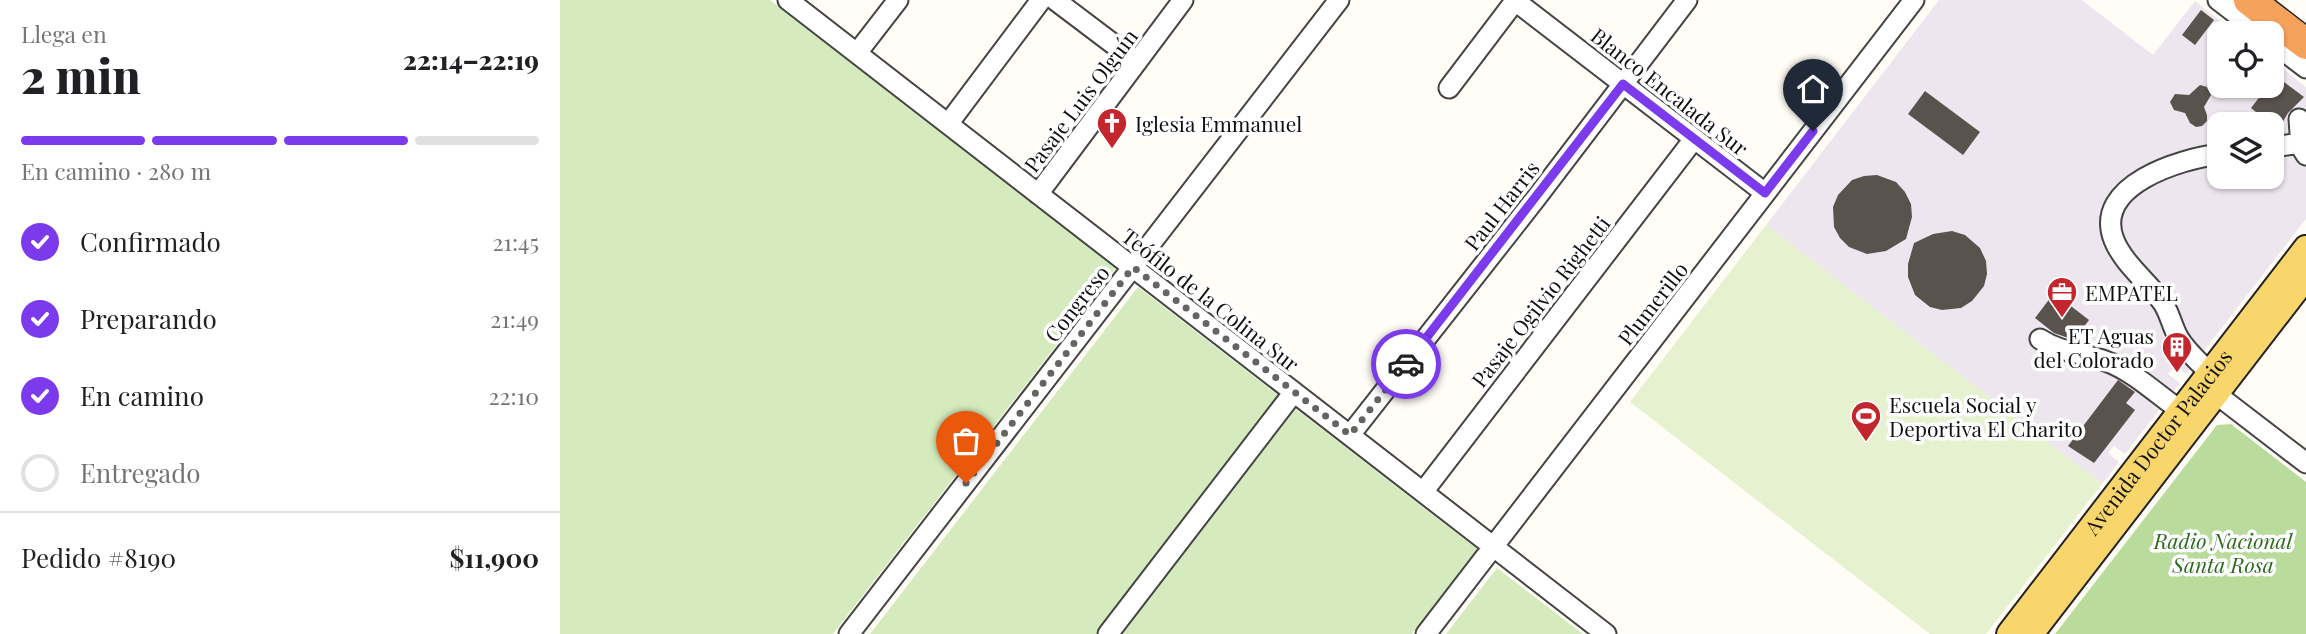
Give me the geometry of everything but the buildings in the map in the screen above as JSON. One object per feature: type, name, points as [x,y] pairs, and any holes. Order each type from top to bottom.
[{"type":"highway","points":[[2249,0],[2306,44]]},
{"type":"highway","points":[[2276,0],[2306,23]]},
{"type":"main road","name":"Avenida Doctor Palacios","points":[[2031,634],[2209,383],[2304,263]]},
{"type":"main road","name":"Avenida Doctor Palacios","points":[[2009,634],[2181,411],[2209,383]]},
{"type":"street","name":"Teófilo de la Colina Sur","points":[[788,0],[1606,634]]},
{"type":"street","points":[[857,53],[898,0]]},
{"type":"street","points":[[948,124],[1041,0]]},
{"type":"street","points":[[1055,0],[1137,61]]},
{"type":"street","name":"Pasaje Luis Olguín","points":[[1038,194],[1183,0]]},
{"type":"street","name":"Congreso","points":[[849,634],[1339,0]]},
{"type":"street","name":"Paul Harris","points":[[1350,435],[1686,0]]},
{"type":"street","points":[[2218,0],[2245,21]]},
{"type":"street","points":[[1449,88],[1514,1]]},
{"type":"street","name":"Blanco Encalada Sur","points":[[1514,1],[1765,193]]},
{"type":"street","name":"Plumerillo","points":[[1426,634],[1765,193],[1907,2]]},
{"type":"street","points":[[2284,51],[2306,68]]},
{"type":"street","points":[[2284,148],[2303,149],[2300,119]]},
{"type":"street","name":"Pasaje Ogilvio Righetti","points":[[1423,492],[1694,139]]},
{"type":"street","points":[[2207,156],[2178,162],[2129,187],[2116,202],[2110,222],[2112,234],[2117,246],[2162,302],[2182,344],[2209,383],[2306,463]]},
{"type":"street","points":[[2040,339],[2058,349],[2104,360],[2117,366],[2181,411]]},
{"type":"street","points":[[1108,634],[1294,392]]},
{"type":"shaded area","points":[[1939,0],[2082,0],[2153,55],[2195,1],[2221,21],[2207,21],[2207,98],[2284,98],[2284,70],[2306,87],[2306,219],[2186,374],[2175,366],[2168,374],[2180,383],[2125,454],[2114,446],[2108,453],[2119,462],[2102,484],[1766,225]]},
{"type":"green space","points":[[560,0],[770,0],[1116,268],[833,634],[560,634]]},
{"type":"green space","name":"Escuela Social y Deportiva El Charito","points":[[1766,225],[2102,484],[1986,634],[1930,634],[1630,402]]},
{"type":"green space","points":[[1138,287],[1477,549],[1412,634],[870,634]]},
{"type":"green space","name":"Radio Nacional Santa Rosa","points":[[2231,424],[2306,482],[2306,634],[2055,634],[2217,425]]},
{"type":"green space","points":[[1497,568],[1583,634],[1446,634]]},
{"type":"way so far","points":[[966,483],[1133,267],[1350,435],[1406,364]]},
{"type":"place","name":"Iglesia Emmanuel","points":[[1112,150]]},
{"type":"place","name":"EMPATEL","points":[[2062,319]]},
{"type":"place","name":"ET Aguas del Colorado","points":[[2177,374]]},
{"type":"place","name":"Escuela Social y Deportiva El Charito","points":[[1866,443]]},
{"type":"route","points":[[1406,364],[1623,84],[1765,193],[1813,131]]}]
